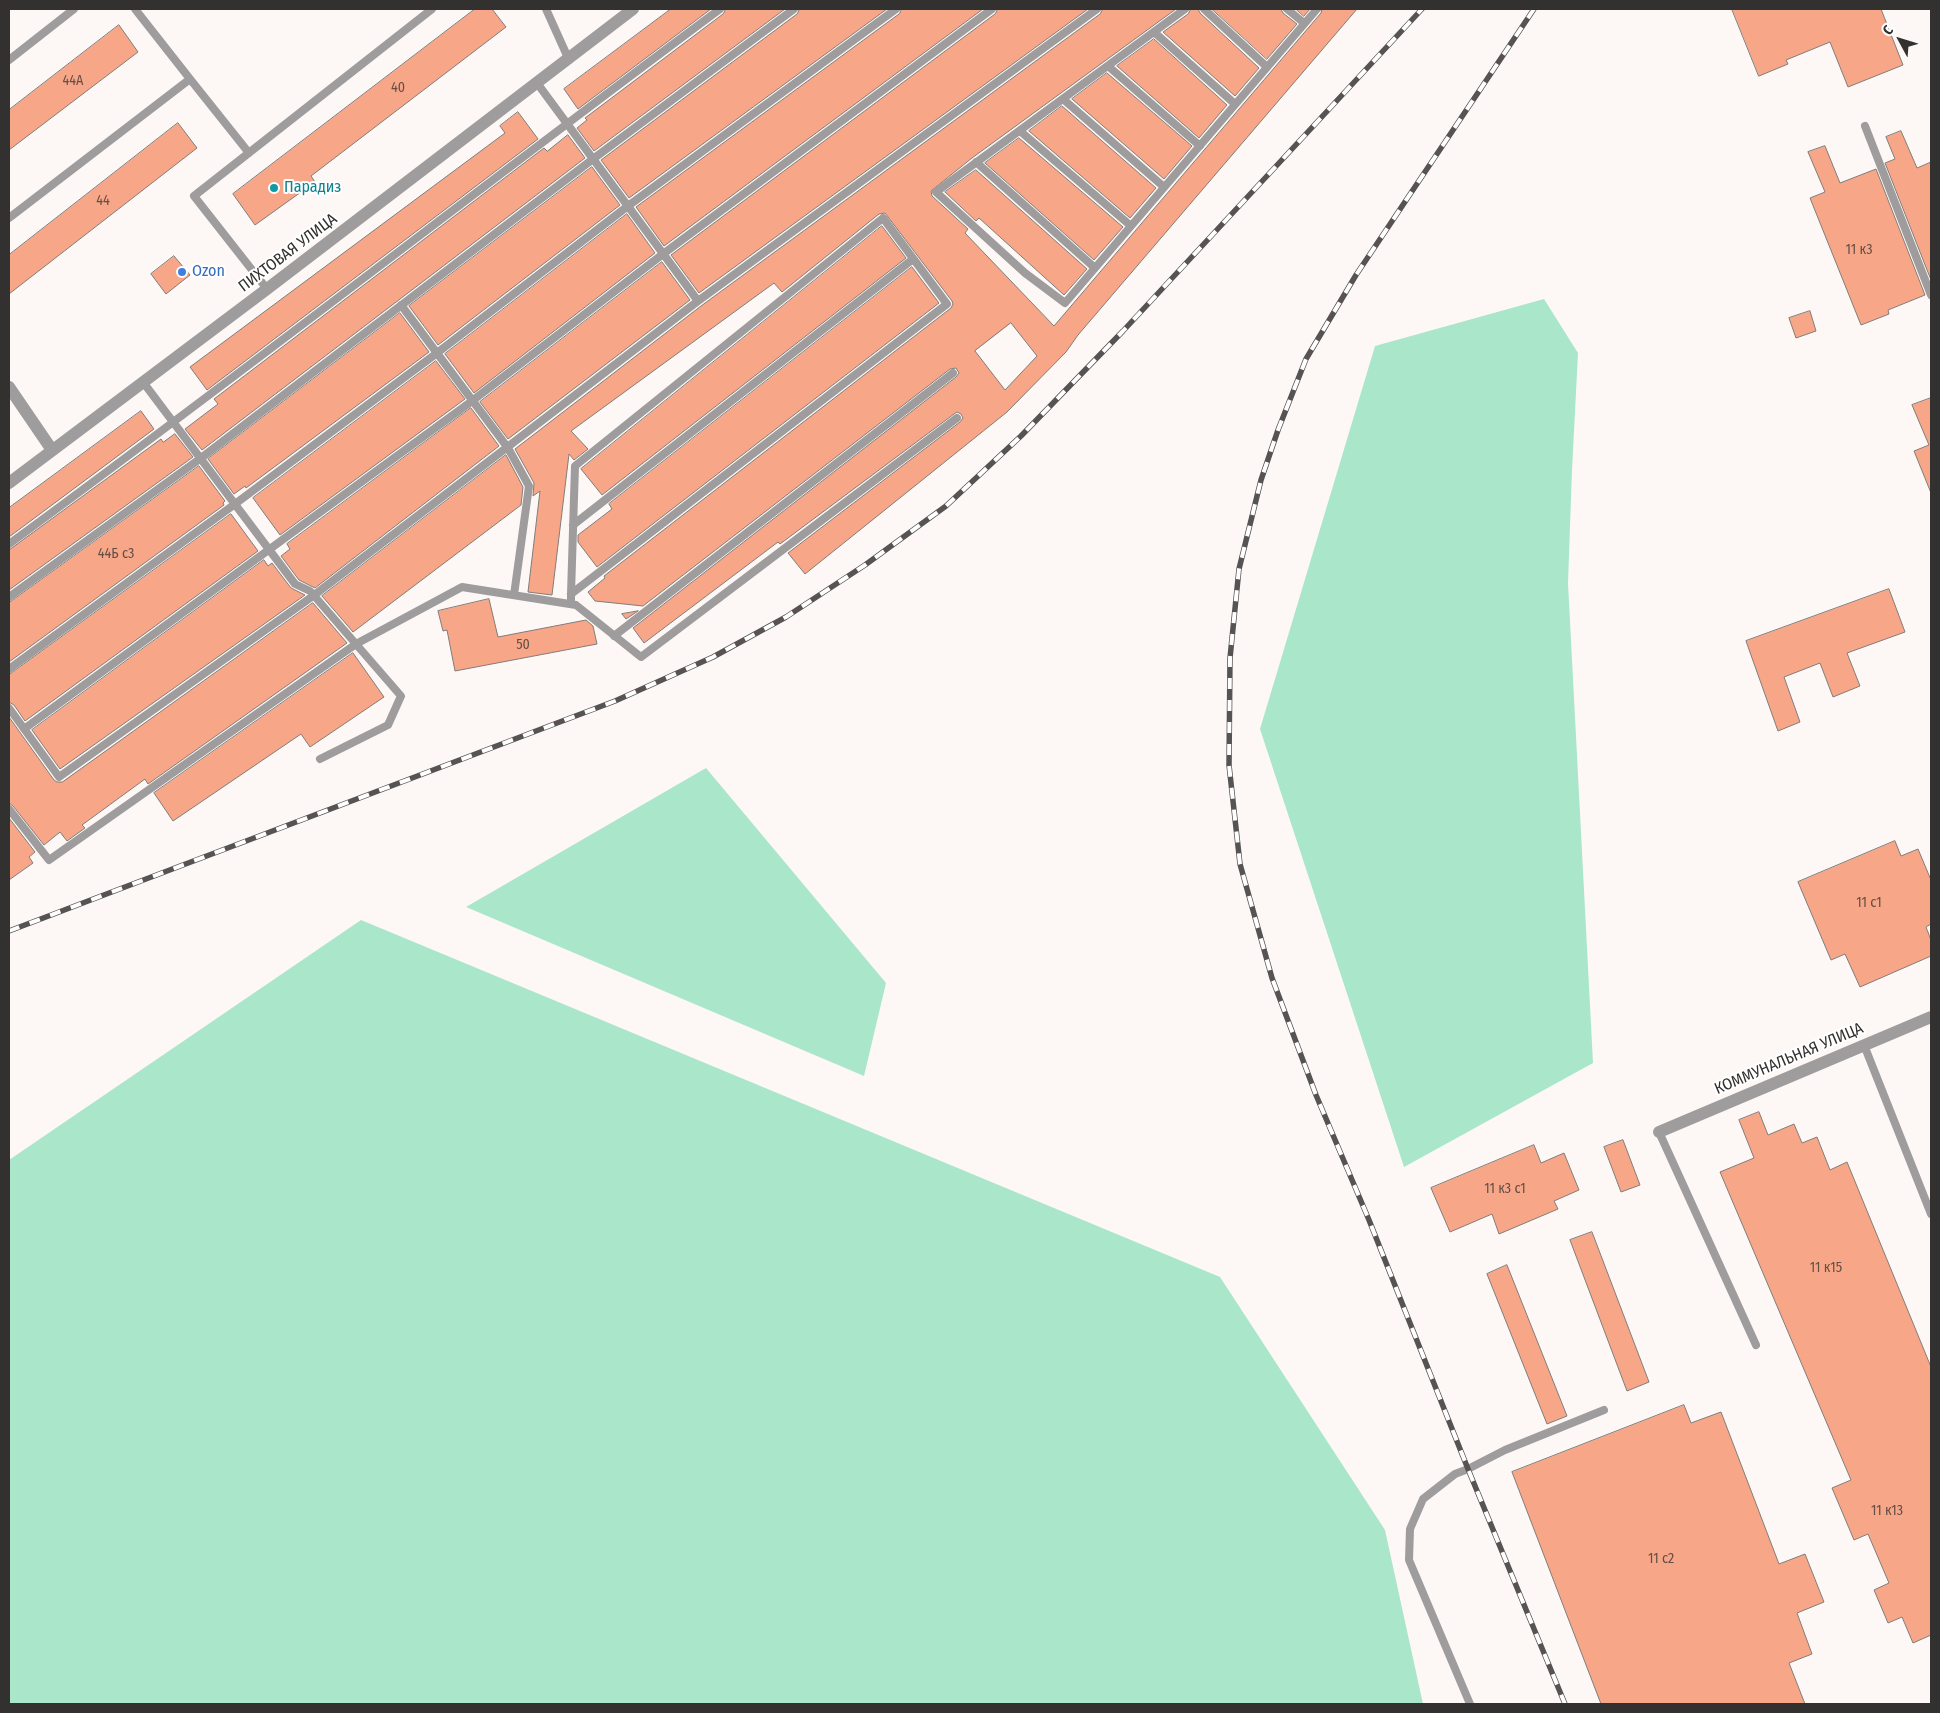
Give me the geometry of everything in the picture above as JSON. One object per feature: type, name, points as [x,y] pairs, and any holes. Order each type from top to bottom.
[{"type":"street","name":"ПИХТОВАЯ УЛИЦА","points":[[9,483],[569,60],[633,9]]},
{"type":"street","points":[[9,387],[52,450]]},
{"type":"street","name":"КОММУНАЛЬНАЯ УЛИЦА","points":[[1660,1132],[1931,1017]]},
{"type":"lane","points":[[9,60],[74,9]]},
{"type":"lane","points":[[135,9],[249,153]]},
{"type":"lane","points":[[267,289],[194,196],[432,9]]},
{"type":"lane","points":[[546,9],[569,60]]},
{"type":"lane","points":[[9,544],[174,423],[566,123],[720,9]]},
{"type":"lane","points":[[9,597],[200,458],[593,159],[794,9]]},
{"type":"lane","points":[[9,669],[235,504],[437,353],[628,206],[896,9]]},
{"type":"lane","points":[[24,729],[472,401],[663,254],[992,9]]},
{"type":"lane","points":[[9,708],[59,777],[313,596],[698,301],[1097,9]]},
{"type":"lane","points":[[1185,9],[936,192],[1025,273],[1065,303],[1317,9]]},
{"type":"lane","points":[[1204,9],[1267,66]]},
{"type":"lane","points":[[1288,9],[1304,23]]},
{"type":"lane","points":[[1154,32],[1235,104]]},
{"type":"lane","points":[[1108,66],[1200,146]]},
{"type":"lane","points":[[9,218],[190,79]]},
{"type":"lane","points":[[537,83],[698,301]]},
{"type":"lane","points":[[1063,99],[1164,187]]},
{"type":"lane","points":[[1865,126],[1931,295]]},
{"type":"lane","points":[[1020,131],[1131,226]]},
{"type":"lane","points":[[976,162],[1096,268]]},
{"type":"lane","points":[[571,594],[947,304],[883,218],[575,466],[573,525],[571,594],[571,604]]},
{"type":"lane","points":[[573,525],[913,259]]},
{"type":"lane","points":[[401,305],[508,448],[529,486],[514,595]]},
{"type":"lane","points":[[614,636],[953,373]]},
{"type":"lane","points":[[143,382],[295,584],[310,591],[401,696],[388,726],[320,758]]},
{"type":"lane","points":[[9,809],[49,860],[356,644],[462,587],[576,605],[641,657],[957,418]]},
{"type":"lane","points":[[1864,1045],[1931,1214]]},
{"type":"lane","points":[[1660,1132],[1756,1345]]},
{"type":"lane","points":[[1470,1704],[1409,1560],[1410,1529],[1423,1499],[1455,1474],[1505,1450],[1604,1410]]},
{"type":"green space","points":[[1544,299],[1578,353],[1568,583],[1593,1063],[1404,1167],[1260,729],[1375,346]]},
{"type":"green space","points":[[706,768],[886,983],[864,1076],[466,907]]},
{"type":"green space","points":[[361,920],[1220,1277],[1385,1530],[1423,1704],[9,1704],[9,1160]]},
{"type":"building","points":[[475,9],[492,9],[506,27],[311,176],[315,182],[255,225],[233,194]]},
{"type":"building","points":[[671,9],[711,9],[578,109],[564,89]]},
{"type":"building","points":[[726,9],[785,9],[594,151],[577,128],[587,120],[585,118],[723,14]]},
{"type":"building","points":[[800,9],[887,9],[629,198],[601,160],[797,14]]},
{"type":"building","points":[[902,9],[983,9],[664,246],[636,207],[899,14]]},
{"type":"building","points":[[998,9],[1088,9],[699,293],[671,255],[995,14]]},
{"type":"building","points":[[1103,9],[1176,9],[972,158],[931,191],[932,196],[968,229],[965,233],[1054,326],[1321,13],[1322,9],[1357,9],[1078,335],[1066,352],[1007,412],[805,574],[788,553],[960,422],[963,418],[961,414],[957,412],[954,414],[780,544],[778,542],[644,643],[633,628],[956,377],[959,373],[956,368],[950,369],[643,606],[595,601],[588,592],[605,578],[604,576],[951,308],[952,301],[885,213],[879,214],[782,292],[774,283],[571,431],[588,449],[574,460],[569,454],[552,595],[528,592],[540,491],[533,496],[534,483],[515,449],[701,306],[1100,14]],"holes":[[[1011,323],[1037,356],[1005,390],[975,351]]]},
{"type":"building","points":[[1191,9],[1198,9],[1259,68],[1235,96],[1163,32],[1188,14]]},
{"type":"building","points":[[1212,9],[1281,9],[1283,13],[1297,24],[1267,59]]},
{"type":"building","points":[[1296,9],[1310,9],[1304,16]]},
{"type":"building","points":[[1732,9],[1881,9],[1903,65],[1848,87],[1830,42],[1786,60],[1788,64],[1759,76]]},
{"type":"building","points":[[119,25],[138,52],[9,150],[9,110]]},
{"type":"building","points":[[1154,39],[1227,105],[1199,138],[1117,66]]},
{"type":"building","points":[[1107,73],[1192,146],[1164,179],[1072,99]]},
{"type":"building","points":[[1062,106],[1156,188],[1130,218],[1029,131]]},
{"type":"building","points":[[518,112],[538,139],[207,390],[190,367],[505,133],[500,126]]},
{"type":"building","points":[[178,123],[197,148],[9,294],[9,255]]},
{"type":"building","points":[[1901,131],[1917,168],[1931,162],[1931,280],[1885,163],[1895,159],[1886,137]]},
{"type":"building","points":[[568,135],[585,158],[202,450],[185,429],[218,404],[214,399],[544,148],[547,151]]},
{"type":"building","points":[[1019,138],[1123,227],[1094,260],[985,163]]},
{"type":"building","points":[[1825,146],[1840,183],[1876,169],[1925,295],[1888,310],[1889,314],[1861,325],[1810,198],[1825,192],[1808,152]]},
{"type":"building","points":[[592,167],[620,205],[438,345],[409,306]]},
{"type":"building","points":[[976,170],[1087,269],[1064,295],[979,218],[976,221],[945,192]]},
{"type":"building","points":[[627,214],[655,253],[474,393],[445,354]]},
{"type":"building","points":[[882,226],[906,258],[602,495],[581,469]]},
{"type":"building","points":[[174,256],[190,275],[166,294],[151,274]]},
{"type":"building","points":[[662,262],[690,300],[508,439],[480,402]]},
{"type":"building","points":[[912,267],[939,303],[597,567],[578,542],[578,535],[612,509],[609,504]]},
{"type":"building","points":[[1810,311],[1816,331],[1796,338],[1789,318]]},
{"type":"building","points":[[400,313],[429,352],[246,488],[245,486],[234,494],[208,459]]},
{"type":"building","points":[[436,361],[465,399],[280,535],[253,498]]},
{"type":"building","points":[[1931,398],[1931,493],[1914,451],[1929,445],[1912,405]]},
{"type":"building","points":[[471,408],[499,446],[315,588],[299,580],[281,556],[290,549],[287,544]]},
{"type":"building","points":[[141,411],[154,429],[9,537],[9,508]]},
{"type":"building","points":[[175,434],[193,457],[9,590],[9,550],[161,439],[163,442]]},
{"type":"building","points":[[506,455],[523,487],[521,505],[353,632],[322,596]]},
{"type":"building","points":[[199,466],[225,501],[224,505],[9,662],[9,603]]},
{"type":"building","points":[[231,514],[258,551],[25,721],[14,705],[9,702],[9,675]]},
{"type":"building","points":[[264,560],[268,566],[272,563],[291,588],[305,595],[60,769],[32,730]]},
{"type":"building","points":[[1889,589],[1905,632],[1847,653],[1860,686],[1833,697],[1820,663],[1784,677],[1800,722],[1778,731],[1746,641]]},
{"type":"building","points":[[489,599],[498,637],[586,620],[593,626],[597,644],[455,671],[447,630],[443,631],[438,611]]},
{"type":"building","points":[[313,603],[347,643],[148,784],[145,779],[82,825],[85,828],[67,841],[60,832],[44,845],[9,803],[9,717],[54,780],[62,782]]},
{"type":"building","points":[[638,611],[626,619],[622,614]]},
{"type":"building","points":[[353,653],[384,697],[310,747],[301,734],[173,821],[154,793]]},
{"type":"building","points":[[9,818],[35,852],[29,857],[33,863],[9,880]]},
{"type":"building","points":[[1895,841],[1901,856],[1918,849],[1931,880],[1931,924],[1926,927],[1931,940],[1931,956],[1860,987],[1845,954],[1831,960],[1798,882]]},
{"type":"building","points":[[1759,1112],[1768,1135],[1794,1124],[1802,1143],[1817,1137],[1830,1170],[1847,1162],[1931,1367],[1931,1635],[1913,1643],[1902,1617],[1888,1623],[1874,1590],[1889,1583],[1868,1534],[1854,1540],[1832,1488],[1851,1480],[1720,1172],[1754,1158],[1739,1120]]},
{"type":"building","points":[[1623,1140],[1640,1185],[1621,1192],[1604,1147]]},
{"type":"building","points":[[1534,1145],[1541,1163],[1564,1153],[1579,1190],[1554,1201],[1558,1209],[1499,1234],[1492,1214],[1450,1232],[1431,1188]]},
{"type":"building","points":[[1592,1232],[1649,1382],[1627,1391],[1570,1240]]},
{"type":"building","points":[[1507,1265],[1567,1416],[1547,1424],[1487,1274]]},
{"type":"building","points":[[1684,1405],[1691,1423],[1721,1412],[1779,1564],[1805,1554],[1824,1602],[1797,1613],[1812,1654],[1789,1663],[1805,1704],[1601,1704],[1512,1472]]},
{"type":"railway","points":[[9,931],[615,701],[713,657],[786,617],[865,565],[946,506],[1021,436],[1123,331],[1422,9]]},
{"type":"railway","points":[[1534,9],[1356,275],[1306,359],[1261,480],[1239,569],[1230,658],[1229,765],[1240,864],[1272,978],[1316,1095],[1369,1220],[1468,1469],[1565,1704]]},
{"type":"place","name":"Парадиз","points":[[274,188]]},
{"type":"place","name":"Ozon","points":[[182,272]]}]
